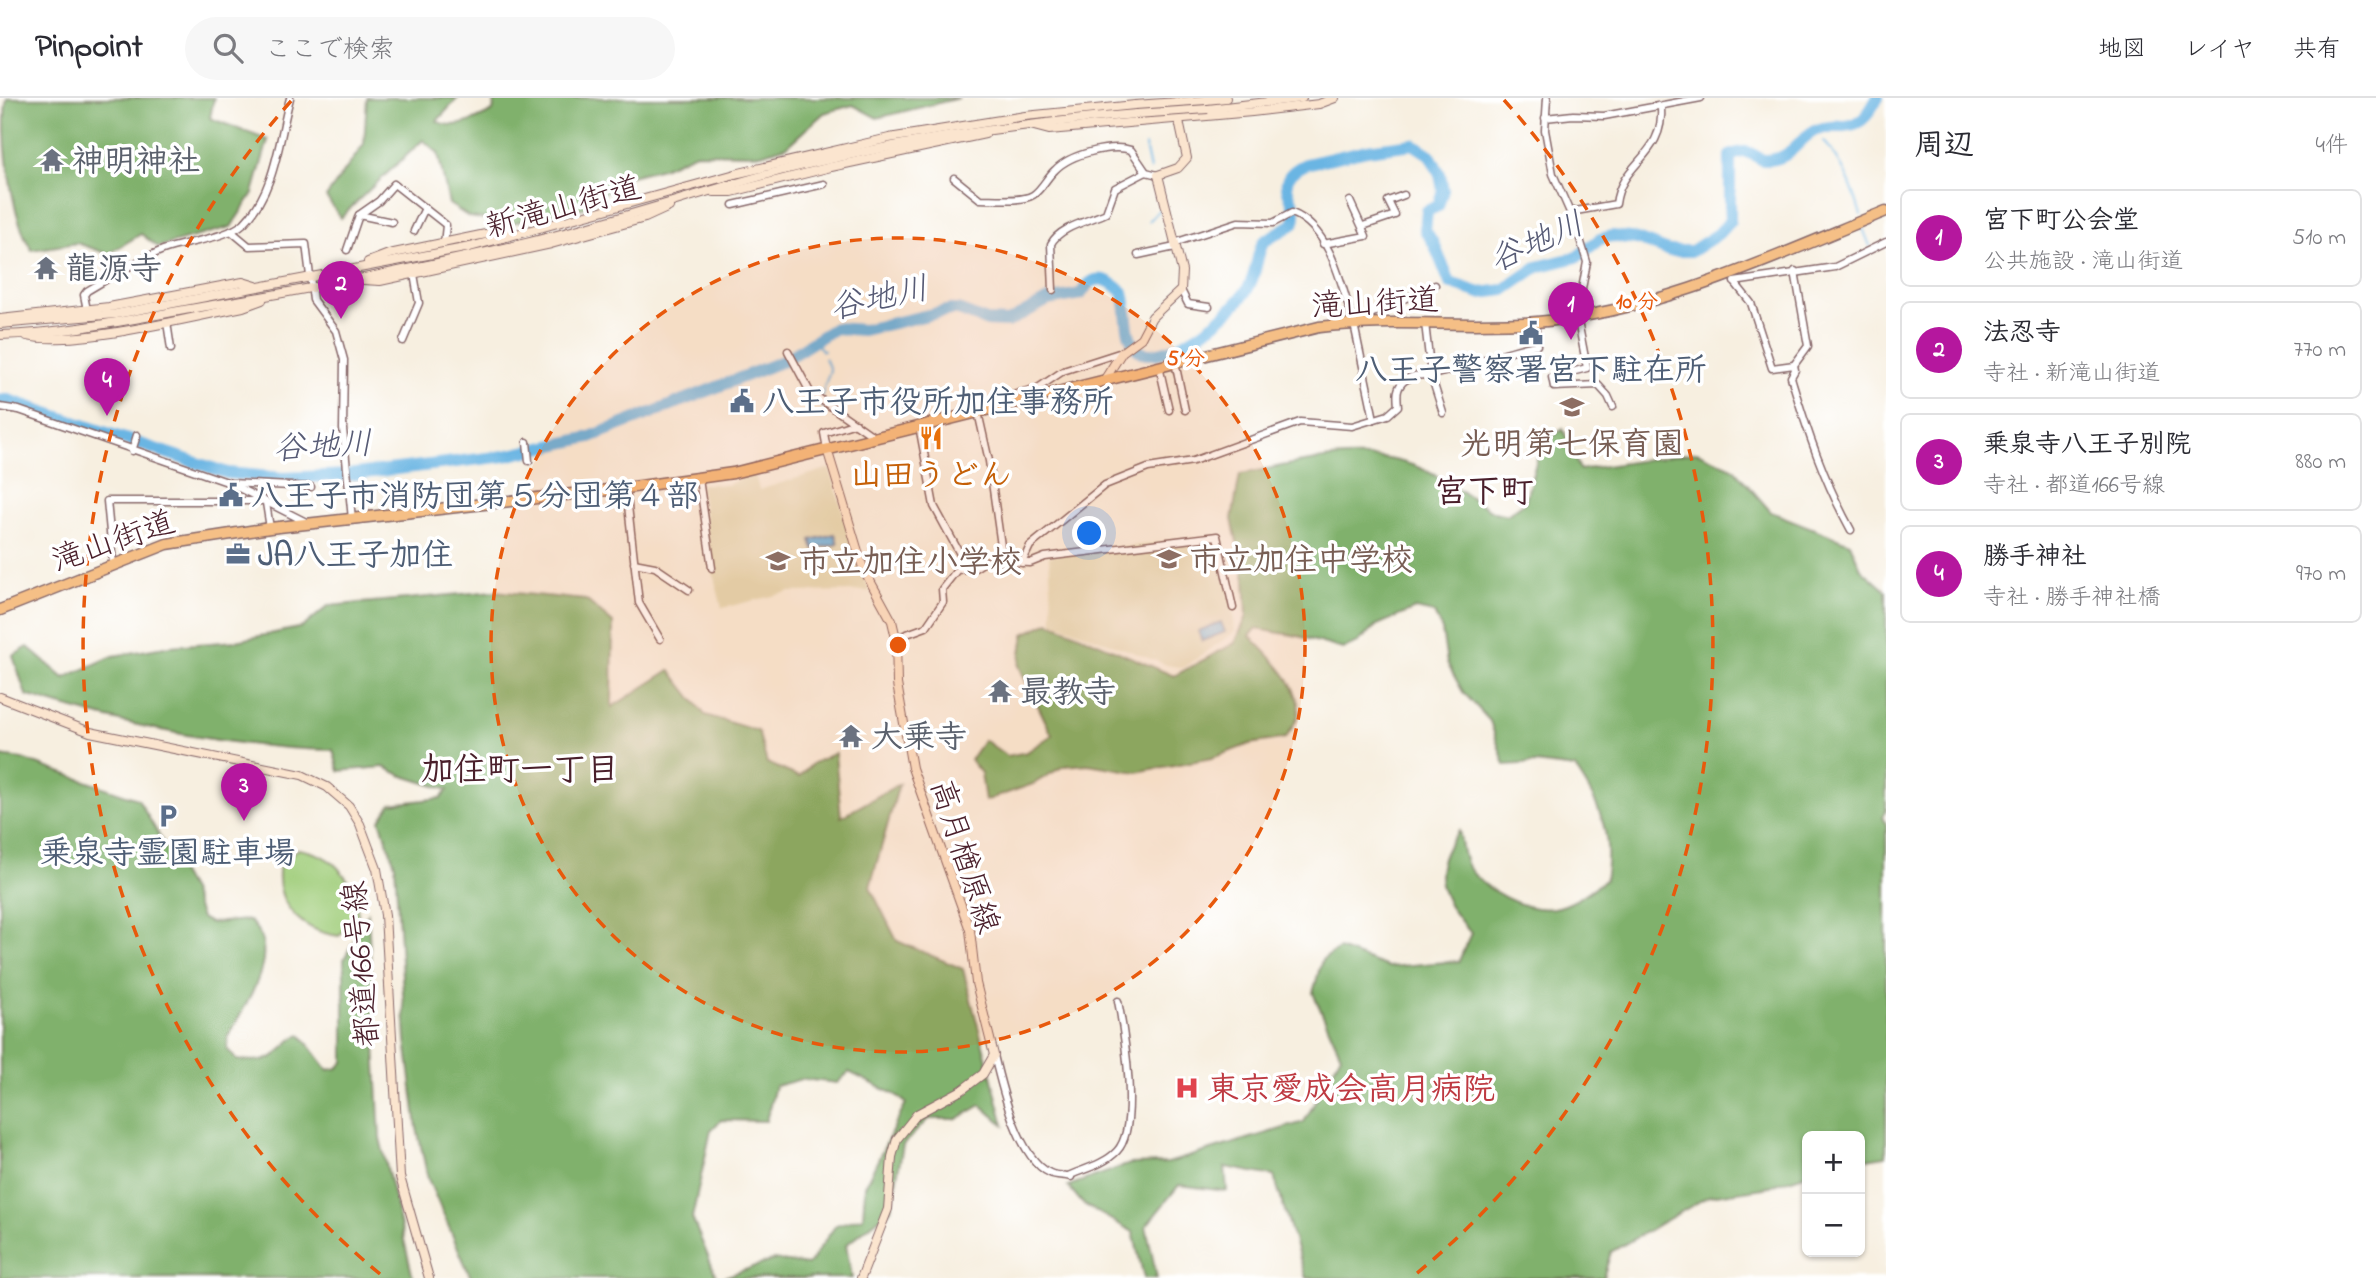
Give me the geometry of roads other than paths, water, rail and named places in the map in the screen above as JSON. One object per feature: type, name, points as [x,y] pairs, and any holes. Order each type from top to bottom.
[{"type":"highway","name":"滝山街道","points":[[0,610],[167,544],[270,528],[699,479],[1318,327],[1353,323],[1535,323],[1639,304],[1725,276],[1886,211]]},
{"type":"main road","points":[[1105,379],[1152,317],[1181,288],[1182,271],[1158,175],[1178,168],[1187,159],[1174,98]]},
{"type":"main road","points":[[1207,104],[1226,98]]},
{"type":"main road","points":[[1136,109],[1302,98]]},
{"type":"main road","points":[[1027,124],[1049,130],[1319,104],[1335,98]]},
{"type":"main road","name":"新滝山街道","points":[[0,335],[21,335],[113,323],[358,279],[522,244],[855,153],[1136,109]]},
{"type":"main road","name":"新滝山街道","points":[[0,324],[116,314],[521,234],[844,147],[994,120],[1136,109]]},
{"type":"main road","points":[[708,191],[732,192],[853,162],[959,142],[1004,128]]},
{"type":"main road","points":[[358,279],[376,282],[510,254],[622,225],[691,197]]},
{"type":"main road","points":[[346,270],[390,254],[505,230],[521,234]]},
{"type":"main road","points":[[0,319],[87,310],[243,282],[258,287]]},
{"type":"main road","points":[[21,335],[46,339],[167,322],[243,307],[281,293]]},
{"type":"main road","name":"高月楢原線","points":[[827,449],[863,568],[892,621],[896,638],[897,684],[912,768],[970,930],[975,983],[994,1055]]},
{"type":"main road","name":"都道166号線","points":[[0,697],[90,732],[302,775],[327,787],[349,806],[367,839],[383,899],[400,1177],[429,1278]]},
{"type":"main road","points":[[861,1278],[888,1209],[892,1157],[897,1139],[916,1114],[962,1090],[983,1074],[994,1055]]},
{"type":"street","points":[[87,310],[84,295],[87,291],[134,263],[176,245],[231,231],[246,222],[269,182],[290,98]]},
{"type":"street","points":[[1547,98],[1545,118],[1556,186],[1576,226],[1586,256],[1587,274],[1577,316],[1587,368],[1552,377],[1554,387],[1598,385],[1613,407]]},
{"type":"street","points":[[1545,118],[1582,114],[1604,116],[1701,98]]},
{"type":"street","points":[[1570,212],[1616,205],[1618,187],[1659,137],[1661,106]]},
{"type":"street","points":[[954,178],[980,199],[1026,197],[1034,194],[1063,164],[1086,155],[1120,148],[1135,153],[1146,172]]},
{"type":"street","points":[[1053,290],[1051,244],[1054,239],[1084,221],[1106,214],[1115,188],[1146,172],[1158,175]]},
{"type":"street","points":[[347,250],[359,215],[379,201],[394,184],[446,225],[444,243]]},
{"type":"street","points":[[733,205],[824,184]]},
{"type":"street","points":[[761,185],[768,196]]},
{"type":"street","points":[[1363,226],[1395,215],[1388,201],[1404,195]]},
{"type":"street","points":[[1324,244],[1366,236],[1350,201]]},
{"type":"street","points":[[414,231],[425,208]]},
{"type":"street","points":[[359,215],[392,222]]},
{"type":"street","points":[[1138,256],[1238,222],[1273,223],[1296,215],[1309,222],[1324,244],[1353,323],[1374,419]]},
{"type":"street","points":[[231,231],[250,246],[306,244],[308,277],[314,302],[336,331],[344,360],[343,429],[352,519]]},
{"type":"street","points":[[1736,284],[1795,271],[1835,267],[1886,242]]},
{"type":"street","points":[[1795,271],[1808,346],[1794,365],[1791,377],[1805,426],[1829,491],[1851,530]]},
{"type":"street","points":[[403,341],[419,303],[414,274]]},
{"type":"street","points":[[1725,276],[1736,284],[1751,303],[1772,368],[1794,365]]},
{"type":"street","points":[[1353,323],[1434,285]]},
{"type":"street","points":[[1181,288],[1188,304],[1209,307]]},
{"type":"street","points":[[167,322],[171,349]]},
{"type":"street","points":[[1425,323],[1430,375],[1443,413]]},
{"type":"street","points":[[1022,563],[1030,546],[1105,485],[1148,468],[1193,461],[1300,422],[1341,427],[1374,419],[1394,411],[1398,406],[1397,391],[1403,382],[1412,376],[1430,375],[1509,349],[1536,345],[1535,323]]},
{"type":"street","points":[[1003,560],[989,461],[978,412],[986,402],[1038,388],[1063,371],[1130,347]]},
{"type":"street","points":[[788,352],[810,392],[873,436]]},
{"type":"street","points":[[1175,362],[1185,410]]},
{"type":"street","points":[[1159,366],[1169,410]]},
{"type":"street","points":[[0,407],[19,410],[230,483],[311,525]]},
{"type":"street","points":[[827,449],[824,433],[856,423]]},
{"type":"street","points":[[919,426],[934,506],[960,554]]},
{"type":"street","points":[[132,449],[136,437]]},
{"type":"street","points":[[527,443],[528,460]]},
{"type":"street","points":[[699,479],[712,568]]},
{"type":"street","points":[[230,483],[311,487]]},
{"type":"street","points":[[626,488],[639,603],[660,639]]},
{"type":"street","points":[[113,564],[107,501],[264,502]]},
{"type":"street","points":[[264,502],[270,528]]},
{"type":"street","points":[[896,638],[926,627],[943,602],[942,589],[957,570],[1003,560],[1030,563],[1045,557],[1217,536],[1233,608]]},
{"type":"street","points":[[634,563],[655,567],[689,590]]},
{"type":"street","points":[[994,1055],[1008,1113],[1021,1135],[1043,1168],[1050,1173],[1071,1177],[1115,1153],[1125,1134],[1128,1064],[1118,1001]]},
{"type":"water","points":[[835,534],[838,544],[814,549],[811,540]]},
{"type":"water","points":[[1221,622],[1225,632],[1202,641],[1198,631]]},
{"type":"waterway","name":"谷地川","points":[[0,400],[8,400],[227,473],[283,478],[347,475],[505,456],[590,437],[783,361],[835,328],[863,330],[950,310],[958,310],[987,321],[1008,322],[1048,300],[1081,294],[1095,280],[1111,283],[1123,292],[1132,341],[1142,353],[1155,354],[1170,350],[1201,333],[1240,299],[1251,282],[1263,242],[1293,224],[1295,215],[1288,192],[1288,178],[1306,164],[1367,150],[1413,144],[1430,155],[1440,174],[1443,190],[1438,206],[1427,211],[1425,230],[1434,244],[1450,283],[1480,293],[1504,290],[1537,267],[1577,257],[1600,239],[1612,236],[1637,239],[1669,251],[1692,251],[1718,234],[1730,221],[1730,156],[1744,152],[1763,160],[1781,157],[1814,131],[1861,121],[1878,98]]},
{"type":"waterway","points":[[1824,141],[1847,176],[1861,215]]},
{"type":"waterway","points":[[1145,146],[1150,170]]},
{"type":"waterway","points":[[1149,221],[1163,206]]},
{"type":"waterway","points":[[1862,226],[1870,246]]},
{"type":"waterway","points":[[814,341],[823,351]]},
{"type":"waterway","points":[[821,397],[830,370],[825,358]]},
{"type":"waterway","points":[[818,404],[847,422]]},
{"type":"place","name":"神明神社","points":[[52,160]]},
{"type":"place","name":"龍源寺","points":[[46,268]]},
{"type":"place","name":"法忍寺","points":[[341,319]]},
{"type":"place","name":"八王子警察署宮下駐在所","points":[[1531,333]]},
{"type":"place","name":"宮下町公会堂","points":[[1571,340]]},
{"type":"place","name":"八王子市役所加住事務所","points":[[742,401]]},
{"type":"place","name":"光明第七保育園","points":[[1572,407]]},
{"type":"place","name":"勝手神社","points":[[107,416]]},
{"type":"place","name":"山田うどん","points":[[931,438]]},
{"type":"place","name":"八王子市消防団第５分団第４部","points":[[231,495]]},
{"type":"place","name":"JA八王子加住","points":[[238,554]]},
{"type":"place","name":"市立加住中学校","points":[[1169,559]]},
{"type":"place","name":"市立加住小学校","points":[[778,561]]},
{"type":"place","name":"最教寺","points":[[1000,691]]},
{"type":"place","name":"大乗寺","points":[[851,736]]},
{"type":"place","name":"乗泉寺霊園駐車場","points":[[168,816]]},
{"type":"place","name":"乗泉寺八王子別院","points":[[244,821]]},
{"type":"place","name":"東京愛成会高月病院","points":[[1187,1088]]},
{"type":"district","name":"宮下町","points":[[1484,490]]},
{"type":"district","name":"加住町一丁目","points":[[520,768]]}]
